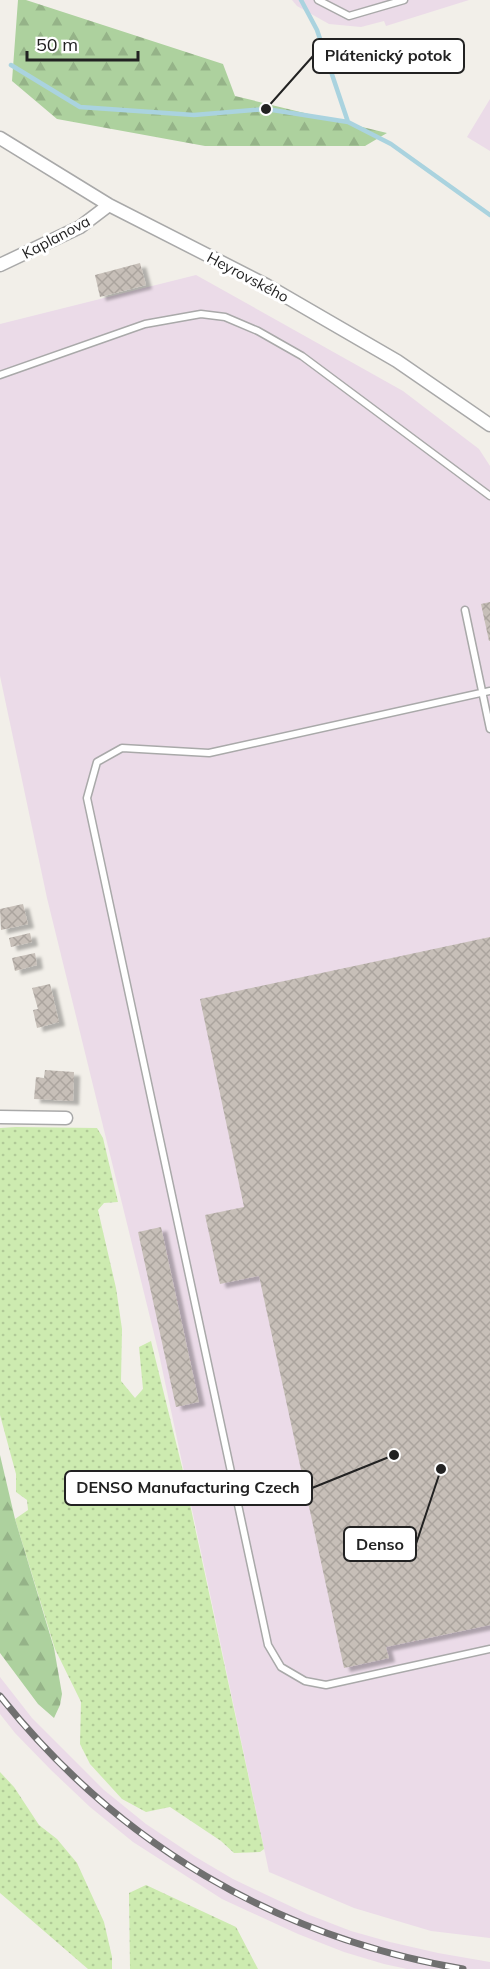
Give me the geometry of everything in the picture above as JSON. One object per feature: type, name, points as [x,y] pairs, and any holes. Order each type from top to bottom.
[{"type":"street","name":"Heyrovského","points":[[0,138],[109,205],[276,291],[397,361],[490,425]]},
{"type":"street","name":"Kaplanova","points":[[0,265],[81,227],[109,205]]},
{"type":"street","points":[[0,1117],[66,1118]]},
{"type":"lane","points":[[318,0],[349,16],[404,0]]},
{"type":"lane","points":[[0,375],[145,324],[201,314],[225,317],[258,331],[302,356],[490,496]]},
{"type":"lane","points":[[465,610],[490,729]]},
{"type":"lane","points":[[490,691],[209,753],[122,748],[97,762],[87,798],[268,1646],[281,1668],[305,1681],[326,1685],[490,1649]]},
{"type":"shaded area","points":[[292,0],[469,0],[386,26],[384,21],[361,27],[329,24],[297,6]]},
{"type":"shaded area","points":[[490,99],[490,151],[467,137]]},
{"type":"shaded area","points":[[196,275],[403,391],[479,449],[490,466],[490,1938],[431,1931],[354,1908],[269,1872],[159,1354],[47,898],[0,676],[0,324]]},
{"type":"shaded area","points":[[0,1677],[32,1718],[104,1790],[146,1824],[194,1856],[233,1879],[307,1914],[351,1931],[438,1953],[490,1962],[490,1969],[407,1969],[384,1964],[344,1952],[298,1934],[222,1899],[133,1842],[90,1807],[51,1770],[0,1714]]},
{"type":"green space","points":[[18,0],[26,0],[223,64],[235,96],[387,133],[365,146],[205,146],[57,119],[12,81]]},
{"type":"green space","points":[[0,1128],[97,1128],[103,1138],[118,1202],[104,1203],[98,1210],[116,1288],[122,1329],[121,1381],[135,1398],[143,1389],[139,1347],[151,1341],[182,1467],[264,1849],[260,1852],[234,1853],[221,1841],[170,1807],[146,1812],[122,1799],[90,1764],[80,1744],[81,1702],[55,1649],[15,1519],[28,1510],[27,1500],[16,1492],[16,1474],[0,1415]]},
{"type":"green space","points":[[0,1455],[15,1519],[54,1648],[62,1694],[54,1718],[38,1704],[0,1653]]},
{"type":"green space","points":[[0,1772],[14,1787],[39,1825],[57,1839],[77,1863],[104,1922],[112,1957],[112,1969],[88,1969],[0,1893]]},
{"type":"green space","points":[[146,1885],[236,1927],[258,1969],[130,1969],[129,1893]]},
{"type":"building","points":[[140,263],[146,285],[100,297],[95,275]]},
{"type":"building","points":[[490,602],[490,641],[489,641],[481,604]]},
{"type":"building","points":[[23,904],[28,924],[1,930],[0,909]]},
{"type":"building","points":[[30,933],[32,942],[11,947],[9,938]]},
{"type":"building","points":[[490,937],[490,1625],[386,1647],[389,1658],[344,1668],[259,1276],[220,1284],[205,1215],[244,1207],[200,999]]},
{"type":"building","points":[[35,953],[37,965],[15,971],[12,958]]},
{"type":"building","points":[[50,984],[59,1022],[37,1028],[33,1010],[38,1009],[32,988]]},
{"type":"building","points":[[45,1070],[74,1072],[73,1101],[34,1099],[36,1077],[44,1078]]},
{"type":"building","points":[[161,1227],[199,1402],[176,1407],[138,1232]]},
{"type":"waterway","points":[[301,0],[317,30],[348,122]]},
{"type":"waterway","points":[[11,65],[80,107],[194,115],[266,109],[348,122],[391,144],[490,215]]},
{"type":"railway","points":[[0,1696],[46,1749],[96,1797],[149,1839],[206,1876],[265,1908],[328,1934],[394,1954],[463,1969]]},
{"type":"place","name":"Plátenický potok","points":[[266,109]]},
{"type":"place","name":"DENSO Manufacturing Czech","points":[[394,1455]]},
{"type":"place","name":"Denso","points":[[441,1469]]}]
